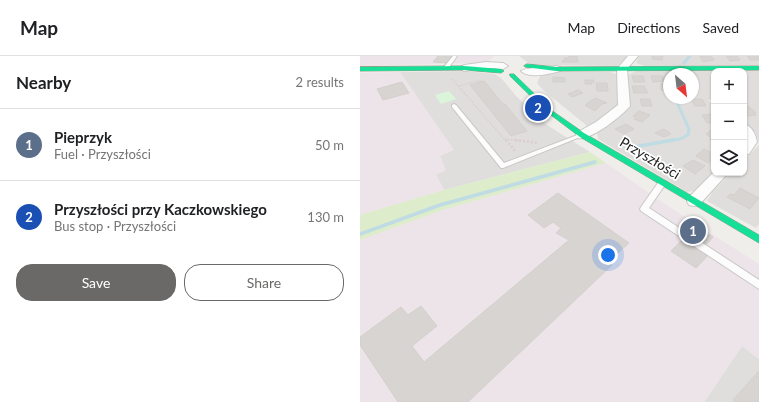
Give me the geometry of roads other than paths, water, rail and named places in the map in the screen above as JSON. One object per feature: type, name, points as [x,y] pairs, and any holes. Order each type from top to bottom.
[{"type":"street","points":[[582,135],[600,125],[624,106],[622,69],[633,56]]},
{"type":"street","points":[[464,68],[486,65],[513,65],[556,69],[759,68]]},
{"type":"street","points":[[360,70],[464,68],[513,65],[541,72],[556,69]]},
{"type":"street","points":[[513,65],[530,82],[532,94]]},
{"type":"street","name":"Przyszłości","points":[[513,65],[512,75],[549,111],[582,135],[758,238]]},
{"type":"street","points":[[530,82],[541,72]]},
{"type":"street","points":[[747,132],[750,136],[751,142],[747,147]]},
{"type":"street","points":[[694,201],[718,176]]},
{"type":"lane","points":[[446,68],[455,56]]},
{"type":"lane","points":[[454,106],[502,166],[582,135]]},
{"type":"lane","points":[[663,182],[644,209],[759,285]]},
{"type":"waterway","points":[[684,63],[690,56]]},
{"type":"waterway","points":[[668,141],[680,139],[688,135],[689,129],[678,104]]},
{"type":"waterway","points":[[634,147],[673,140]]},
{"type":"waterway","points":[[360,234],[440,205],[595,162]]},
{"type":"place","name":"Przyszłości przy Kaczkowskiego","points":[[538,108]]},
{"type":"place","name":"Pieprzyk","points":[[693,231]]}]
